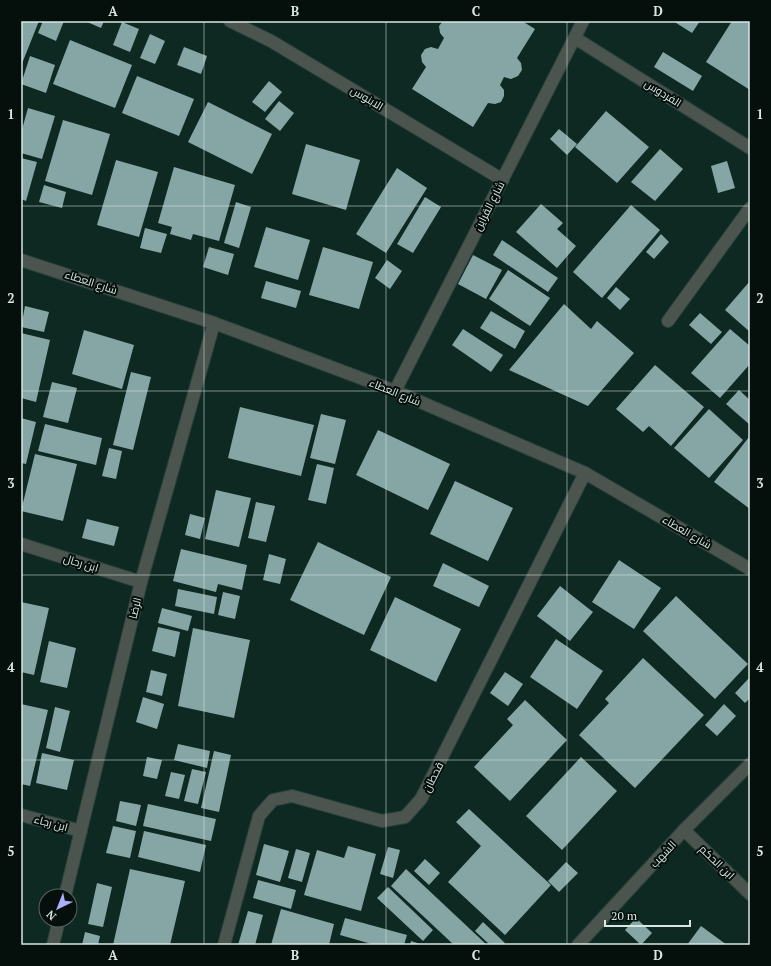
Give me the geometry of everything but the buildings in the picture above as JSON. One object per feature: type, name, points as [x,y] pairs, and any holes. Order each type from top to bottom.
[{"type":"street","name":"الابنوس","points":[[230,21],[271,41],[503,180]]},
{"type":"street","name":"شارع القراين","points":[[395,391],[583,21]]},
{"type":"street","name":"الفردوس","points":[[575,38],[750,148]]},
{"type":"street","points":[[668,321],[750,208]]},
{"type":"street","name":"شارع العطاء","points":[[21,260],[214,323],[395,391],[585,473],[750,569]]},
{"type":"street","name":"الرضا","points":[[67,888],[141,582],[214,323]]},
{"type":"street","name":"قحطان","points":[[224,945],[259,816],[273,800],[292,796],[382,821],[405,817],[421,799],[585,473]]},
{"type":"street","name":"ابن رحال","points":[[21,544],[141,582]]},
{"type":"street","name":"الشهب","points":[[578,945],[684,830],[750,764]]},
{"type":"street","name":"ابن رجاء","points":[[21,815],[81,831]]},
{"type":"street","name":"ابن الحكم","points":[[684,830],[750,894]]},
{"type":"street","points":[[53,945],[57,928]]}]
